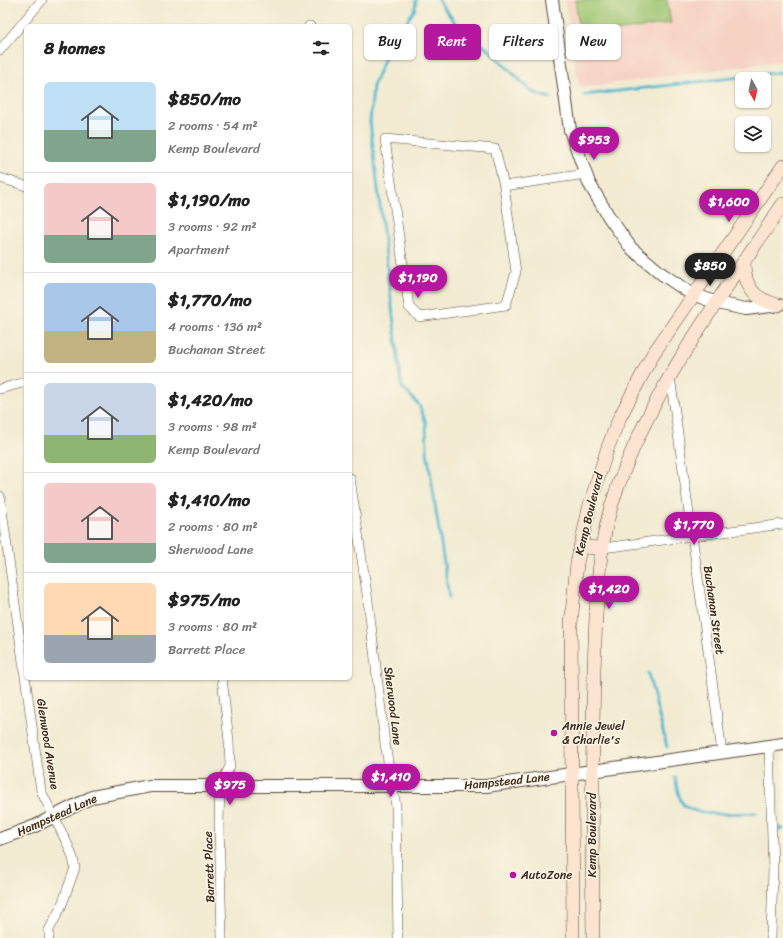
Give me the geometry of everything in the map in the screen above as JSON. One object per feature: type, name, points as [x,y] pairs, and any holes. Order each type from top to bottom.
[{"type":"main road","name":"Kemp Boulevard","points":[[573,938],[571,623],[580,547],[598,475],[620,419],[653,354],[783,166]]},
{"type":"main road","name":"Kemp Boulevard","points":[[593,938],[592,771],[597,585],[611,508],[627,465],[670,376],[783,204]]},
{"type":"main road","points":[[744,262],[744,275],[752,291],[766,302],[781,305]]},
{"type":"main road","points":[[580,547],[603,548]]},
{"type":"street","points":[[0,50],[42,0]]},
{"type":"street","points":[[552,0],[570,130],[586,174],[608,218],[632,248],[662,274],[695,294],[717,303],[746,309],[781,305]]},
{"type":"street","points":[[385,140],[495,149],[504,186],[516,272],[506,305],[419,318],[409,307],[385,140]]},
{"type":"street","points":[[504,186],[586,174]]},
{"type":"street","points":[[0,178],[24,185]]},
{"type":"street","name":"Buchanan Street","points":[[670,376],[722,752]]},
{"type":"street","points":[[0,389],[24,383]]},
{"type":"street","name":"Sherwood Lane","points":[[352,493],[396,806],[398,938]]},
{"type":"street","name":"Glenwood Avenue","points":[[0,496],[24,669]]},
{"type":"street","points":[[603,548],[783,524]]},
{"type":"street","name":"Glenwood Avenue","points":[[26,680],[41,791],[73,858],[75,868],[61,907],[49,930],[49,938]]},
{"type":"street","name":"Barrett Place","points":[[222,680],[229,741],[230,766],[220,786],[219,822],[222,938]]},
{"type":"street","name":"Hampstead Lane","points":[[0,839],[54,816],[92,797],[150,786],[486,786],[783,744]]},
{"type":"street","points":[[769,746],[773,869],[771,938]]},
{"type":"shaded area","points":[[565,0],[783,0],[783,61],[579,88],[575,60],[621,60],[621,24],[569,24]]},
{"type":"green space","points":[[575,0],[667,0],[671,23],[621,30],[621,24],[578,24]]},
{"type":"waterway","points":[[416,0],[415,9],[389,48],[373,86],[370,122],[402,387],[419,405],[426,423],[427,451],[449,597]]},
{"type":"waterway","points":[[438,0],[460,29],[488,49],[532,92],[550,98]]},
{"type":"waterway","points":[[584,95],[783,72]]},
{"type":"waterway","points":[[648,673],[667,747]]},
{"type":"waterway","points":[[675,778],[681,801],[689,808],[697,811],[718,814],[756,813]]},
{"type":"place","name":"Annie Jewel & Charlie's","points":[[554,733]]},
{"type":"place","name":"AutoZone","points":[[513,875]]}]
